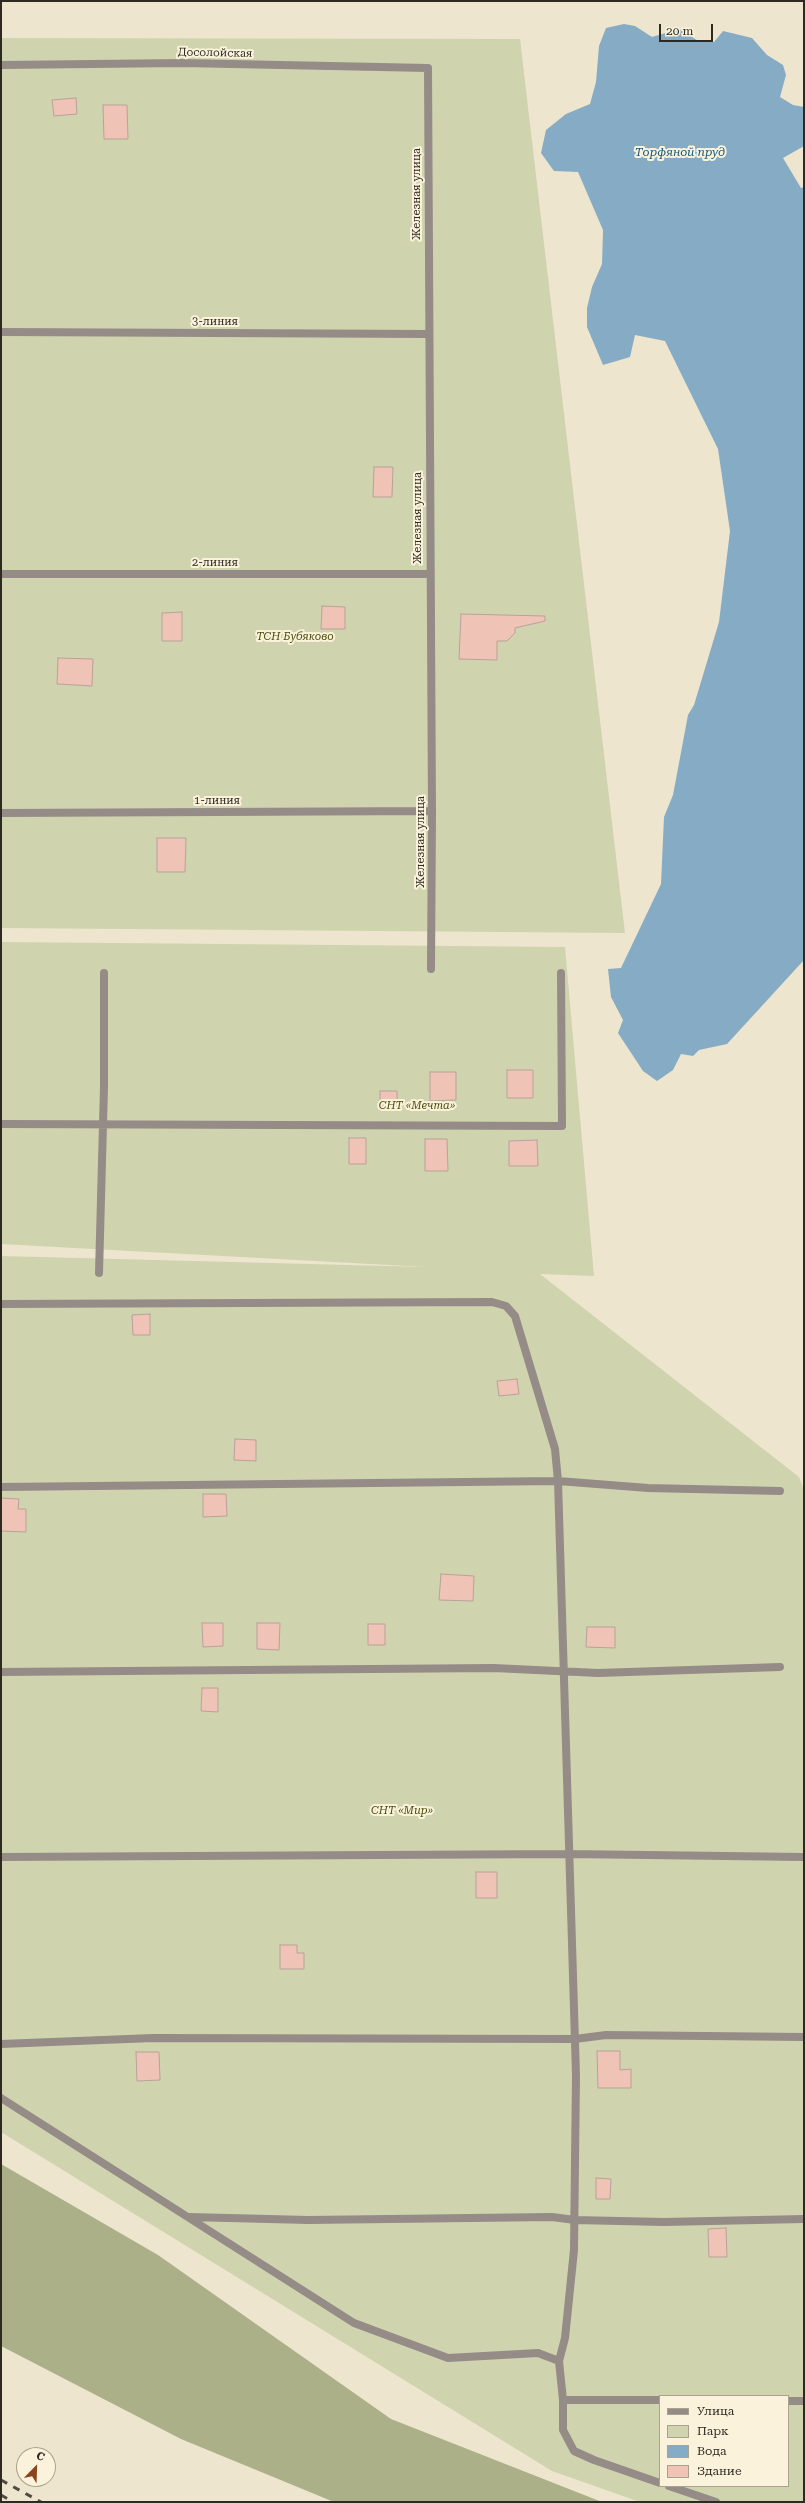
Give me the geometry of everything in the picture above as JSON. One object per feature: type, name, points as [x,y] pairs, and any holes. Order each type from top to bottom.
[{"type":"street","name":"Досолойская","points":[[1,64],[183,63],[428,68]]},
{"type":"street","name":"Железная улица","points":[[428,68],[428,334],[432,811],[430,968]]},
{"type":"street","name":"3-линия","points":[[1,332],[428,334]]},
{"type":"street","name":"2-линия","points":[[1,574],[430,574]]},
{"type":"street","name":"1-линия","points":[[1,813],[432,811]]},
{"type":"street","points":[[99,1273],[101,1125],[104,1087],[104,973]]},
{"type":"street","points":[[1,1124],[562,1126],[561,973]]},
{"type":"street","points":[[1,1304],[492,1302],[506,1306],[515,1316],[555,1449],[558,1481],[568,1854],[575,2039],[575,2220],[565,2338],[559,2362],[563,2430],[574,2451],[594,2460],[659,2483]]},
{"type":"street","points":[[1,1487],[558,1481],[648,1488],[780,1491]]},
{"type":"street","points":[[1,1672],[494,1668],[563,1670],[598,1673],[780,1667]]},
{"type":"street","points":[[1,1857],[568,1854],[804,1857]]},
{"type":"street","points":[[1,2044],[153,2038],[575,2039],[606,2035],[804,2036]]},
{"type":"street","points":[[1,2098],[354,2323],[448,2358],[538,2353],[559,2362]]},
{"type":"street","points":[[188,2217],[308,2220],[552,2217],[575,2220],[664,2222],[804,2219]]},
{"type":"street","points":[[562,2400],[659,2400]]},
{"type":"street","points":[[789,2401],[804,2401]]},
{"type":"street","points":[[672,2487],[716,2502]]},
{"type":"green space","name":"ТСН Бубяково","points":[[1,38],[520,39],[625,933],[1,928]]},
{"type":"green space","name":"СНТ «Мир»","points":[[1,942],[565,947],[594,1276],[540,1274],[799,1477],[804,1490],[804,2502],[640,2502],[552,2471],[1,2132],[1,1256],[426,1267],[1,1244]]},
{"type":"green space","points":[[1,2164],[158,2255],[391,2419],[602,2502],[334,2502],[181,2439],[1,2346]]},
{"type":"water","name":"Торфяной пруд","points":[[624,24],[635,26],[652,37],[679,29],[700,42],[714,42],[723,31],[752,38],[767,55],[783,65],[786,75],[780,97],[793,105],[804,107],[804,146],[783,158],[801,188],[804,187],[804,960],[727,1044],[699,1050],[693,1056],[681,1054],[673,1070],[657,1081],[643,1071],[618,1033],[623,1020],[611,997],[608,969],[621,968],[661,884],[664,817],[673,795],[688,715],[694,705],[719,622],[730,531],[718,449],[665,341],[635,335],[630,357],[603,365],[587,327],[587,308],[592,287],[602,264],[603,230],[578,172],[554,171],[541,153],[546,130],[566,114],[590,104],[596,82],[599,46],[606,28]]},
{"type":"building","points":[[76,98],[77,114],[54,116],[52,100]]},
{"type":"building","points":[[103,105],[127,105],[128,139],[104,139]]},
{"type":"building","points":[[374,467],[393,467],[392,497],[373,497]]},
{"type":"building","points":[[322,606],[345,607],[345,629],[321,629]]},
{"type":"building","points":[[182,612],[182,641],[162,641],[162,613]]},
{"type":"building","points":[[461,614],[545,616],[545,621],[515,628],[515,633],[507,641],[497,641],[497,660],[459,659]]},
{"type":"building","points":[[58,658],[93,659],[92,686],[57,684]]},
{"type":"building","points":[[157,838],[186,838],[185,872],[157,872]]},
{"type":"building","points":[[507,1070],[533,1070],[533,1098],[507,1098]]},
{"type":"building","points":[[430,1072],[456,1072],[456,1100],[430,1101]]},
{"type":"building","points":[[380,1091],[397,1091],[397,1106],[380,1106]]},
{"type":"building","points":[[349,1138],[366,1138],[366,1164],[349,1164]]},
{"type":"building","points":[[425,1139],[447,1139],[448,1171],[425,1171]]},
{"type":"building","points":[[537,1140],[538,1166],[509,1166],[509,1141]]},
{"type":"building","points":[[150,1314],[150,1335],[133,1335],[132,1315]]},
{"type":"building","points":[[517,1379],[519,1394],[499,1396],[497,1381]]},
{"type":"building","points":[[235,1439],[256,1440],[256,1461],[234,1460]]},
{"type":"building","points":[[203,1494],[226,1494],[227,1516],[203,1517]]},
{"type":"building","points":[[1,1498],[19,1499],[18,1509],[26,1509],[26,1532],[1,1531]]},
{"type":"building","points":[[441,1574],[474,1576],[473,1601],[439,1600]]},
{"type":"building","points":[[202,1623],[223,1623],[223,1646],[203,1647]]},
{"type":"building","points":[[257,1623],[280,1623],[279,1650],[257,1649]]},
{"type":"building","points":[[368,1624],[385,1624],[385,1645],[368,1645]]},
{"type":"building","points":[[587,1627],[615,1627],[615,1648],[586,1647]]},
{"type":"building","points":[[202,1688],[218,1688],[218,1712],[201,1711]]},
{"type":"building","points":[[476,1872],[497,1872],[497,1898],[476,1898]]},
{"type":"building","points":[[280,1945],[297,1945],[297,1953],[304,1953],[304,1969],[280,1969]]},
{"type":"building","points":[[597,2051],[620,2051],[620,2070],[631,2069],[631,2088],[598,2088]]},
{"type":"building","points":[[136,2052],[159,2052],[160,2080],[137,2081]]},
{"type":"building","points":[[596,2178],[611,2179],[610,2199],[596,2199]]},
{"type":"building","points":[[726,2228],[727,2257],[709,2257],[708,2229]]},
{"type":"railway","points":[[1,2480],[41,2502]]},
{"type":"railway","points":[[1,2495],[13,2502]]},
{"type":"park label","name":"СНТ «Мечта»","points":[[417,1106]]}]
